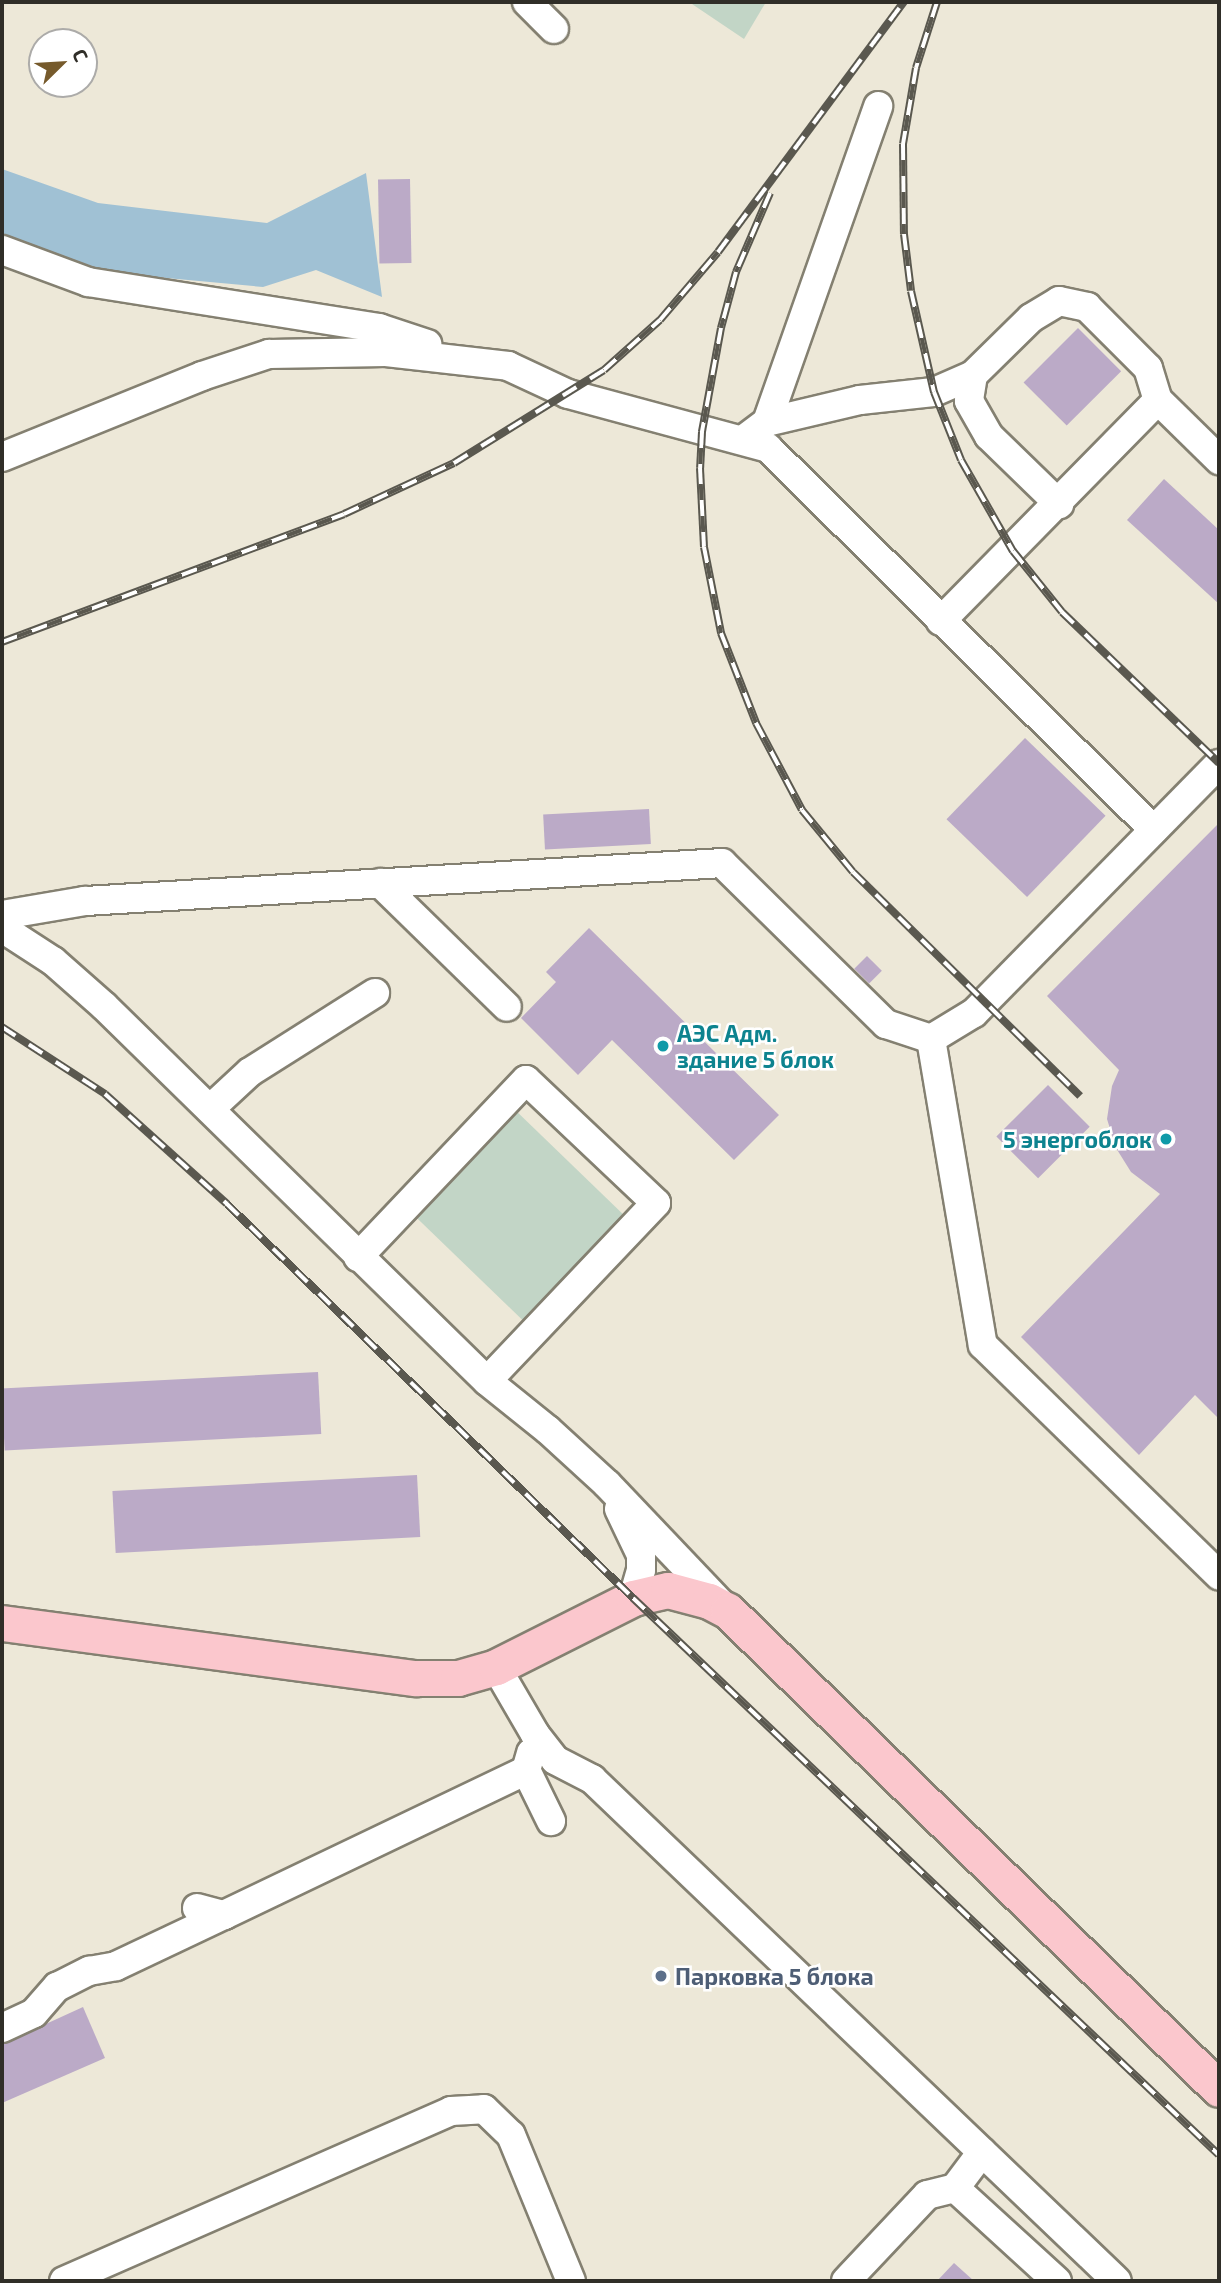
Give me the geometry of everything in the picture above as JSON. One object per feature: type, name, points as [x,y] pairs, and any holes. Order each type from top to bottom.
[{"type":"main road","points":[[2,1623],[416,1678],[458,1678],[496,1667],[633,1598],[668,1590],[681,1592],[728,1611],[1215,2074]]},
{"type":"lane","points":[[527,2],[554,29]]},
{"type":"lane","points":[[767,422],[878,106]]},
{"type":"lane","points":[[2,250],[88,282],[379,328],[483,363]]},
{"type":"lane","points":[[743,440],[767,422],[860,400],[934,392],[973,375],[1031,318],[1059,301],[1087,307],[1149,368],[1158,400],[1219,460]]},
{"type":"lane","points":[[2,457],[202,376],[269,354],[386,352],[508,366],[568,394],[702,432],[768,447],[1154,830]]},
{"type":"lane","points":[[973,375],[969,401],[989,436],[1059,504]]},
{"type":"lane","points":[[941,621],[1059,504],[1158,400]]},
{"type":"lane","points":[[931,1040],[974,1013],[1219,764]]},
{"type":"lane","points":[[2,915],[85,901],[722,863],[886,1024],[931,1040]]},
{"type":"lane","points":[[380,883],[507,1007]]},
{"type":"lane","points":[[2,929],[53,961],[210,1109],[487,1381],[548,1430],[607,1484],[728,1611]]},
{"type":"lane","points":[[210,1109],[250,1072],[375,993]]},
{"type":"lane","points":[[931,1040],[983,1345],[1219,1575]]},
{"type":"lane","points":[[358,1257],[526,1080],[630,1178],[656,1203],[487,1381]]},
{"type":"lane","points":[[607,1484],[641,1555],[641,1570],[633,1598]]},
{"type":"lane","points":[[496,1667],[536,1734],[555,1760],[592,1779],[1117,2281]]},
{"type":"lane","points":[[536,1734],[527,1770],[551,1821]]},
{"type":"lane","points":[[2,2028],[34,2013],[57,1987],[89,1971],[116,1966],[158,1948],[527,1770]]},
{"type":"lane","points":[[197,1908],[224,1915]]},
{"type":"lane","points":[[64,2281],[451,2111],[484,2109],[511,2135],[570,2281]]},
{"type":"lane","points":[[846,2281],[927,2195],[955,2188],[982,2152]]},
{"type":"lane","points":[[955,2188],[1057,2281]]},
{"type":"green space","points":[[689,2],[766,2],[744,39]]},
{"type":"green space","points":[[511,1106],[628,1219],[527,1324],[410,1211]]},
{"type":"water","points":[[2,169],[98,203],[267,223],[366,173],[382,297],[316,270],[263,287],[112,273],[2,235]]},
{"type":"building","points":[[410,179],[411,263],[379,264],[378,180]]},
{"type":"building","points":[[1078,328],[1121,371],[1067,426],[1024,382]]},
{"type":"building","points":[[1164,479],[1219,530],[1219,604],[1127,520]]},
{"type":"building","points":[[1025,738],[1106,816],[1027,897],[947,819]]},
{"type":"building","points":[[649,809],[651,844],[545,849],[543,815]]},
{"type":"building","name":"5 энергоблок","points":[[1219,823],[1219,1419],[1195,1395],[1139,1455],[1021,1337],[1160,1194],[1131,1172],[1116,1148],[1107,1119],[1112,1086],[1119,1070],[1047,996]]},
{"type":"building","name":"АЭС Адм. здание 5 блок","points":[[589,928],[779,1115],[734,1160],[612,1040],[578,1075],[521,1018],[556,982],[546,972]]},
{"type":"building","points":[[867,956],[882,971],[869,984],[854,969]]},
{"type":"building","points":[[1048,1085],[1090,1127],[1038,1178],[996,1137]]},
{"type":"building","points":[[318,1372],[321,1434],[5,1451],[2,1389]]},
{"type":"building","points":[[417,1475],[420,1537],[116,1553],[112,1491]]},
{"type":"building","points":[[83,2007],[105,2058],[2,2103],[2,2044]]},
{"type":"building","points":[[954,2263],[974,2281],[937,2281]]},
{"type":"railway","points":[[2,642],[344,514],[454,463],[604,370],[660,320],[718,252],[904,2]]},
{"type":"railway","points":[[937,2],[916,68],[903,144],[904,234],[911,291],[934,392],[961,460],[1013,551],[1062,612],[1219,763]]},
{"type":"railway","points":[[770,193],[736,272],[721,328],[702,432],[700,468],[704,547],[721,633],[756,723],[802,810],[853,872],[1080,1096]]},
{"type":"railway","points":[[2,1027],[105,1094],[227,1204],[633,1598],[1219,2155]]},
{"type":"place","name":"АЭС Адм. здание 5 блок","points":[[663,1046]]},
{"type":"place","name":"5 энергоблок","points":[[1166,1139]]},
{"type":"place","name":"Парковка 5 блока","points":[[661,1976]]}]
